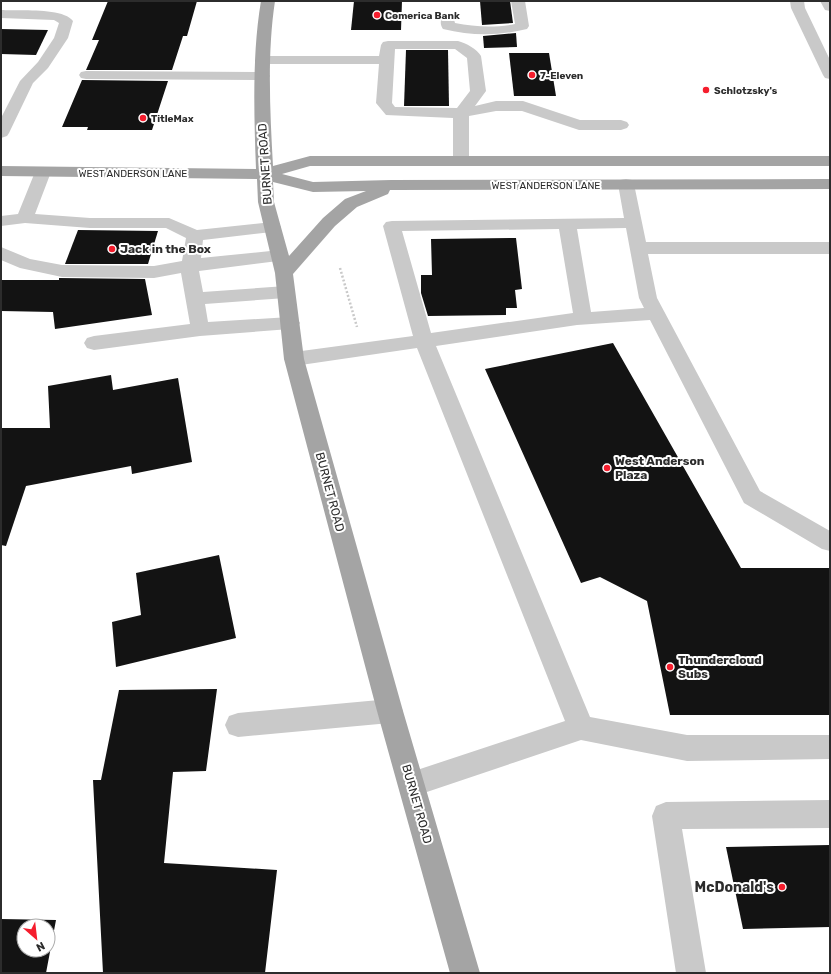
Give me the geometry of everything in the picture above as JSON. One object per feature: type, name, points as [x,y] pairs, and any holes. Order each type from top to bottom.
[{"type":"main road","name":"BURNET ROAD","points":[[268,1],[263,60],[262,112],[266,202],[282,264],[294,359],[390,711],[465,973]]},
{"type":"main road","name":"WEST ANDERSON LANE","points":[[264,174],[310,161],[830,161]]},
{"type":"main road","name":"WEST ANDERSON LANE","points":[[1,172],[264,174],[313,187],[830,184]]},
{"type":"main road","points":[[282,264],[351,203],[391,186]]},
{"type":"lane","points":[[448,19],[448,26],[466,31],[509,30],[522,26],[518,1]]},
{"type":"lane","points":[[797,1],[798,8],[830,75]]},
{"type":"lane","points":[[827,1],[830,7]]},
{"type":"lane","points":[[1,14],[57,16],[66,21],[61,38],[43,65],[27,81],[1,133]]},
{"type":"lane","points":[[461,160],[461,114],[478,91],[474,56],[458,45],[388,45],[384,103],[391,112],[461,114],[496,106],[523,106],[580,125],[621,125]]},
{"type":"lane","points":[[263,60],[386,60]]},
{"type":"lane","points":[[86,75],[263,76]]},
{"type":"lane","points":[[25,218],[43,172]]},
{"type":"lane","points":[[626,184],[648,298],[752,497],[830,542]]},
{"type":"lane","points":[[1,221],[25,218],[90,223],[168,223],[195,236],[272,227]]},
{"type":"lane","points":[[581,728],[424,341],[392,226],[633,223]]},
{"type":"lane","points":[[567,224],[583,318]]},
{"type":"lane","points":[[195,236],[190,271],[200,330]]},
{"type":"lane","points":[[638,248],[830,248]]},
{"type":"lane","points":[[1,253],[26,264],[62,271],[154,272],[190,265],[282,264]]},
{"type":"lane","points":[[195,299],[286,292]]},
{"type":"lane","points":[[294,359],[583,318],[656,313]]},
{"type":"lane","points":[[94,343],[200,330],[290,323]]},
{"type":"lane","points":[[238,725],[390,711]]},
{"type":"lane","points":[[412,784],[581,728],[687,748],[830,747]]},
{"type":"lane","points":[[691,973],[666,816],[830,814]]},
{"type":"path","points":[[340,268],[364,349]]},
{"type":"building","points":[[108,1],[197,1],[187,36],[183,36],[172,70],[86,70],[99,40],[92,40]]},
{"type":"building","name":"Comerica Bank","points":[[354,1],[402,1],[401,30],[351,30]]},
{"type":"building","points":[[480,1],[510,1],[513,23],[482,25]]},
{"type":"building","points":[[1,29],[48,30],[36,55],[1,54]]},
{"type":"building","points":[[516,33],[517,47],[484,48],[483,36]]},
{"type":"building","points":[[406,50],[448,50],[449,106],[404,106]]},
{"type":"building","name":"7-Eleven","points":[[509,53],[549,53],[556,96],[514,96]]},
{"type":"building","points":[[82,80],[168,81],[152,130],[87,130],[88,127],[62,127]]},
{"type":"building","name":"Jack in the Box","points":[[78,230],[158,231],[148,264],[65,264]]},
{"type":"building","points":[[516,238],[522,289],[515,290],[517,308],[506,308],[506,315],[428,316],[421,293],[421,275],[432,275],[431,239]]},
{"type":"building","points":[[59,278],[145,279],[152,315],[55,329],[53,312],[1,311],[1,280],[59,280]]},
{"type":"building","name":"West Anderson Plaza","points":[[613,343],[741,568],[830,568],[830,715],[670,715],[647,601],[600,577],[581,583],[485,369]]},
{"type":"building","points":[[111,375],[113,390],[178,378],[192,462],[132,474],[131,466],[26,486],[6,546],[1,545],[1,428],[50,428],[48,386]]},
{"type":"building","points":[[219,555],[236,638],[116,667],[112,622],[141,615],[136,573]]},
{"type":"building","points":[[217,689],[206,771],[173,772],[164,863],[277,870],[265,973],[103,973],[93,780],[101,780],[119,690]]},
{"type":"building","name":"McDonald's","points":[[830,845],[830,927],[743,929],[726,847]]},
{"type":"building","points":[[1,919],[16,919],[16,958],[49,958],[46,973],[1,973]]},
{"type":"place","name":"Comerica Bank","points":[[377,15]]},
{"type":"place","name":"7-Eleven","points":[[532,75]]},
{"type":"place","name":"Schlotzsky's","points":[[706,90]]},
{"type":"place","name":"TitleMax","points":[[143,118]]},
{"type":"place","name":"Jack in the Box","points":[[112,249]]},
{"type":"place","name":"West Anderson Plaza","points":[[607,468]]},
{"type":"place","name":"Thundercloud Subs","points":[[670,667]]},
{"type":"place","name":"McDonald's","points":[[782,887]]}]
